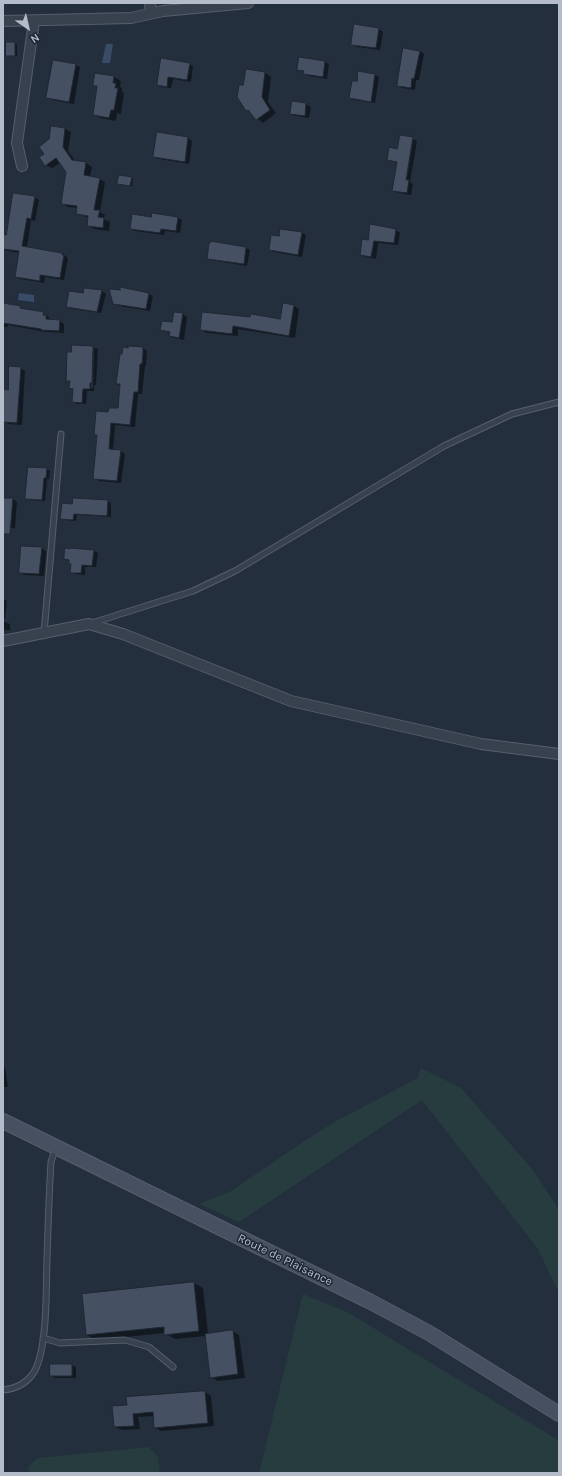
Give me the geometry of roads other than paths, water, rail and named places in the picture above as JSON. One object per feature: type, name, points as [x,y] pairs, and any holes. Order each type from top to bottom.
[{"type":"main road","name":"Route de Plaisance","points":[[3,1121],[371,1302],[435,1337],[559,1414]]},
{"type":"street","points":[[3,21],[131,18],[150,8],[248,3]]},
{"type":"street","points":[[22,166],[16,143],[34,21]]},
{"type":"street","points":[[3,641],[89,624],[123,634],[291,701],[481,744],[559,754]]},
{"type":"lane","points":[[89,624],[193,591],[235,571],[444,446],[512,414],[559,402]]},
{"type":"lane","points":[[44,633],[61,434]]},
{"type":"lane","points":[[3,1390],[24,1384],[32,1375],[40,1360],[45,1325],[50,1162],[56,1146]]},
{"type":"lane","points":[[43,1338],[60,1343],[125,1340],[149,1347],[172,1367]]},
{"type":"water","points":[[106,44],[113,44],[110,63],[102,63]]},
{"type":"water","points":[[19,293],[34,295],[34,302],[18,300]]}]
